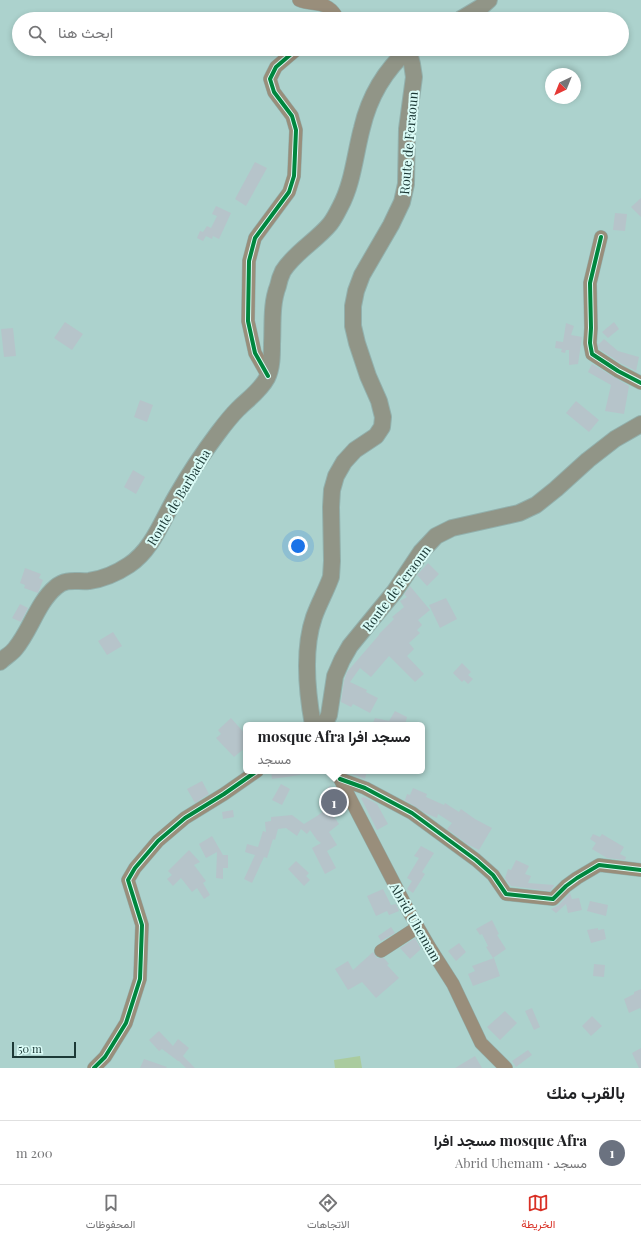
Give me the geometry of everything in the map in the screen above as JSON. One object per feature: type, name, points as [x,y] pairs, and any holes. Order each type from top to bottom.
[{"type":"main road","points":[[473,12],[489,0]]},
{"type":"main road","name":"Route de Barbacha","points":[[0,662],[15,649],[43,602],[57,586],[64,582],[74,580],[88,581],[106,577],[119,572],[140,557],[160,527],[177,495],[219,431],[237,410],[257,392],[268,376],[272,361],[273,306],[283,271],[295,256],[330,224],[341,206],[350,183],[362,127],[370,103],[382,79],[392,65],[401,56]]},
{"type":"main road","name":"Route de Feraoun","points":[[312,722],[308,675],[308,649],[314,617],[331,577],[332,490],[336,476],[344,462],[355,450],[376,436],[382,427],[383,417],[379,401],[368,376],[355,337],[353,326],[353,306],[362,275],[391,225],[402,202],[406,184],[408,122],[414,77],[410,56]]},
{"type":"main road","name":"Route de Feraoun","points":[[326,722],[329,715],[335,676],[350,646],[395,591],[421,552],[436,536],[452,528],[519,513],[536,505],[615,439],[641,424]]},
{"type":"street","points":[[299,0],[303,2],[323,4],[332,9],[334,12]]},
{"type":"street","points":[[268,376],[255,353],[248,321],[249,261],[255,238],[289,192],[294,176],[296,130],[292,116],[274,92],[270,79],[276,67],[289,56]]},
{"type":"street","points":[[601,237],[590,283],[590,343],[592,354],[618,371],[641,383]]},
{"type":"street","points":[[94,1068],[105,1057],[126,1023],[140,979],[142,925],[128,880],[144,857],[168,832],[185,818],[224,794],[252,774]]},
{"type":"street","points":[[337,775],[412,813],[482,865],[493,875],[506,894],[553,899],[566,886],[599,865],[641,870]]},
{"type":"street","name":"Abrid Uhemam","points":[[337,775],[418,927],[453,984],[481,1043],[506,1068]]},
{"type":"street","points":[[381,951],[418,927]]},
{"type":"green space","points":[[360,1056],[362,1068],[335,1068],[334,1060]]},
{"type":"building","points":[[255,162],[267,168],[246,206],[235,199]]},
{"type":"building","points":[[641,198],[641,217],[631,207]]},
{"type":"building","points":[[216,206],[231,213],[219,239],[213,236],[212,239],[206,236],[203,241],[197,238],[200,231],[203,232],[207,226],[211,228],[217,216],[212,214]]},
{"type":"building","points":[[615,213],[627,214],[625,231],[613,230]]},
{"type":"building","points":[[65,322],[83,334],[72,350],[54,338]]},
{"type":"building","points":[[614,322],[619,329],[608,338],[602,332]]},
{"type":"building","points":[[566,323],[574,326],[571,335],[582,337],[578,364],[569,365],[569,350],[566,350],[565,353],[561,352],[562,349],[555,348],[556,341],[563,342]]},
{"type":"building","points":[[13,328],[16,356],[4,357],[1,329]]},
{"type":"building","points":[[604,339],[618,351],[639,357],[636,371],[599,349],[598,345]]},
{"type":"building","points":[[592,364],[629,386],[624,414],[605,411],[611,385],[588,372]]},
{"type":"building","points":[[140,400],[153,405],[147,422],[134,417]]},
{"type":"building","points":[[576,401],[599,420],[589,432],[566,413]]},
{"type":"building","points":[[133,470],[145,477],[136,494],[124,487]]},
{"type":"building","points":[[428,563],[439,574],[427,586],[417,575]]},
{"type":"building","points":[[25,568],[41,574],[39,578],[43,580],[38,593],[24,588],[25,585],[20,583]]},
{"type":"building","points":[[410,586],[430,610],[418,620],[422,625],[417,630],[420,633],[409,643],[414,649],[407,656],[424,674],[415,682],[389,656],[371,677],[360,668],[350,682],[367,690],[366,692],[378,698],[370,713],[353,704],[351,707],[341,702],[347,672],[379,634],[394,619],[392,617],[404,607],[400,601],[407,597],[404,594]]},
{"type":"building","points":[[446,598],[457,619],[440,628],[429,605]]},
{"type":"building","points":[[20,604],[28,608],[21,622],[12,618]]},
{"type":"building","points":[[113,632],[122,646],[107,655],[98,641]]},
{"type":"building","points":[[462,663],[471,672],[468,675],[473,679],[468,684],[464,680],[462,682],[453,673]]},
{"type":"building","points":[[395,711],[407,717],[406,722],[373,722],[375,718],[389,721]]},
{"type":"building","points":[[231,718],[243,732],[243,750],[234,757],[216,738],[221,734],[218,730]]},
{"type":"building","points":[[271,774],[300,774],[300,775],[272,779]]},
{"type":"building","points":[[352,774],[366,774],[365,779]]},
{"type":"building","points":[[202,781],[209,794],[195,803],[187,789]]},
{"type":"building","points":[[281,784],[290,789],[282,805],[272,800]]},
{"type":"building","points":[[330,786],[344,803],[333,813],[339,824],[329,832],[337,845],[327,851],[336,868],[325,874],[312,848],[321,843],[310,830],[307,834],[301,829],[297,836],[286,828],[278,829],[267,858],[264,857],[252,883],[244,879],[255,855],[245,852],[247,844],[258,847],[263,831],[266,832],[265,822],[271,821],[271,817],[292,815],[304,824],[330,806],[320,796]]},
{"type":"building","points":[[413,788],[427,794],[426,797],[444,805],[445,803],[459,812],[461,809],[475,819],[492,828],[479,850],[467,844],[447,829],[452,823],[438,814],[437,818],[425,813],[405,800],[407,794],[410,795]]},
{"type":"building","points":[[364,797],[377,804],[388,824],[377,830],[361,798]]},
{"type":"building","points":[[233,810],[234,817],[223,819],[222,812]]},
{"type":"building","points":[[593,834],[600,837],[602,834],[624,847],[620,854],[626,857],[625,860],[607,858],[592,849],[596,843],[590,839]]},
{"type":"building","points":[[212,836],[223,855],[228,855],[228,868],[223,868],[223,879],[216,878],[217,852],[206,858],[199,844]]},
{"type":"building","points":[[421,846],[434,853],[422,872],[425,874],[413,893],[407,889],[412,881],[407,878],[419,858],[414,856]]},
{"type":"building","points":[[189,850],[200,862],[194,865],[206,881],[203,883],[210,895],[204,899],[197,888],[192,892],[181,878],[173,886],[167,879],[172,875],[168,871]]},
{"type":"building","points":[[516,860],[529,866],[525,874],[531,876],[528,883],[554,886],[550,891],[511,886],[505,878],[508,869],[511,870]]},
{"type":"building","points":[[296,861],[309,873],[306,876],[310,880],[304,886],[288,869]]},
{"type":"building","points":[[383,889],[391,905],[396,904],[399,911],[389,915],[387,911],[376,916],[367,896]]},
{"type":"building","points":[[570,893],[572,899],[579,898],[582,910],[568,913],[566,904],[556,913],[551,909],[559,905]]},
{"type":"building","points":[[590,901],[608,905],[606,916],[587,911]]},
{"type":"building","points":[[492,920],[499,934],[497,935],[506,949],[493,958],[486,947],[488,946],[482,934],[480,935],[476,929]]},
{"type":"building","points":[[391,927],[395,933],[381,941],[378,936]]},
{"type":"building","points":[[598,928],[598,930],[604,929],[606,939],[591,943],[587,930]]},
{"type":"building","points":[[415,938],[421,949],[410,959],[400,948]]},
{"type":"building","points":[[459,943],[466,952],[456,961],[448,951]]},
{"type":"building","points":[[373,952],[377,958],[384,958],[389,964],[387,965],[399,978],[376,998],[362,982],[348,990],[335,969],[348,961],[353,970]]},
{"type":"building","points":[[494,958],[500,976],[473,986],[468,974],[475,971],[472,966]]},
{"type":"building","points":[[594,964],[605,965],[604,977],[593,976]]},
{"type":"building","points":[[641,989],[641,1010],[640,1008],[629,1013],[624,999]]},
{"type":"building","points":[[532,1008],[540,1027],[534,1030],[525,1011]]},
{"type":"building","points":[[505,1011],[517,1023],[500,1040],[487,1027]]},
{"type":"building","points":[[592,1016],[602,1026],[591,1036],[582,1026]]},
{"type":"building","points":[[159,1031],[173,1046],[178,1039],[189,1048],[183,1056],[195,1068],[186,1068],[162,1049],[159,1051],[149,1040]]},
{"type":"building","points":[[641,1048],[641,1068],[639,1068],[632,1053]]},
{"type":"building","points":[[528,1050],[532,1055],[516,1067],[512,1061]]},
{"type":"building","points":[[475,1056],[482,1068],[455,1068]]},
{"type":"building","points":[[144,1059],[167,1067],[140,1068]]},
{"type":"cycle path","points":[[268,376],[255,353],[248,321],[249,261],[255,238],[289,192],[294,176],[296,130],[292,116],[274,92],[270,79],[276,67],[289,56]]},
{"type":"cycle path","points":[[601,237],[590,283],[590,343],[592,354],[618,371],[641,383]]},
{"type":"cycle path","points":[[94,1068],[105,1057],[126,1023],[140,979],[142,925],[128,880],[135,868],[158,841],[185,818],[253,774]]},
{"type":"cycle path","points":[[340,779],[365,788],[412,813],[476,860],[493,875],[506,894],[553,899],[566,886],[599,865],[641,870]]},
{"type":"place","name":"mosque Afra مسجد افرا","points":[[334,802]]}]
